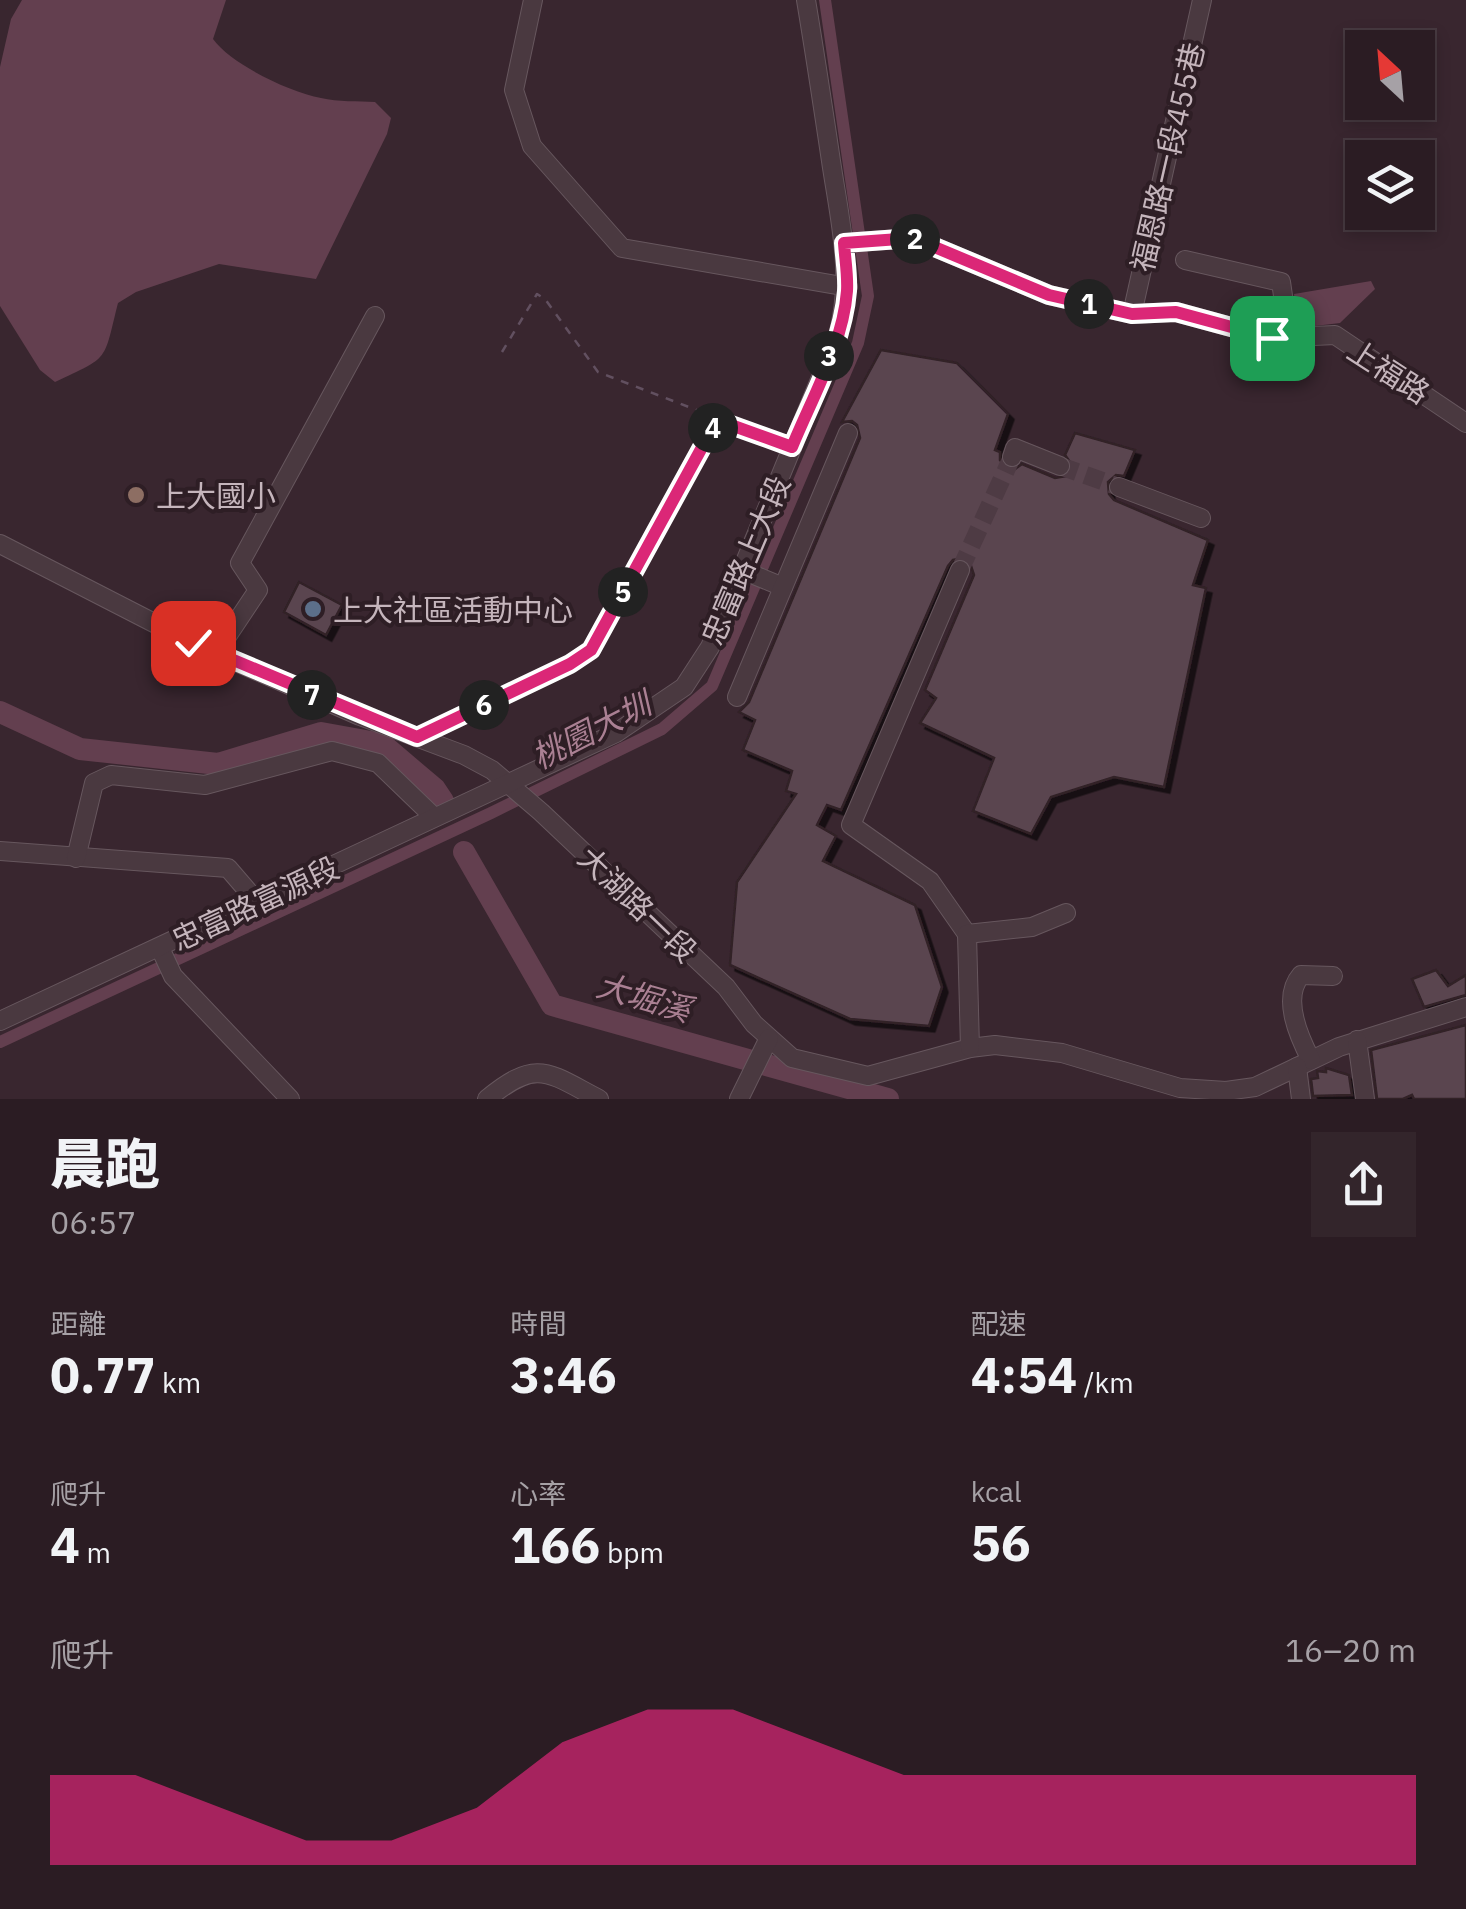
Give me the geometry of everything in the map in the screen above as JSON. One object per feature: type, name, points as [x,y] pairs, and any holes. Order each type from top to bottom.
[{"type":"street","points":[[533,0],[514,90],[532,146],[622,248],[848,287]]},
{"type":"street","name":"忠富路上大段","points":[[514,788],[616,732],[684,687],[710,648],[744,571],[838,336],[848,287],[848,243],[806,0]]},
{"type":"street","name":"福恩路一段455巷","points":[[1132,314],[1202,0]]},
{"type":"street","name":"上福路","points":[[848,243],[913,238],[1049,295],[1132,314],[1176,312],[1272,338],[1335,335],[1466,423]]},
{"type":"street","points":[[1185,260],[1280,282],[1289,337]]},
{"type":"street","points":[[216,653],[258,590],[240,563],[375,316]]},
{"type":"street","points":[[736,697],[774,584],[848,433]]},
{"type":"street","points":[[1012,457],[1015,448],[1060,466]]},
{"type":"street","points":[[1119,488],[1202,518]]},
{"type":"street","name":"大湖路一段","points":[[0,544],[216,653],[464,755],[514,788],[541,812],[726,987],[769,1038],[792,1058],[868,1076],[970,1048],[996,1045],[1062,1053],[1180,1088],[1226,1091],[1255,1086],[1357,1040],[1466,1007]]},
{"type":"street","points":[[960,570],[851,825],[930,881],[967,934],[970,1048]]},
{"type":"street","points":[[744,571],[774,584]]},
{"type":"street","points":[[76,858],[94,783],[111,775],[206,784],[332,751],[378,763],[434,817]]},
{"type":"street","name":"忠富路富源段","points":[[0,1021],[162,952],[434,817],[514,788]]},
{"type":"street","points":[[0,851],[228,868],[258,902]]},
{"type":"street","points":[[967,934],[1032,927],[1066,913]]},
{"type":"street","points":[[162,952],[173,976],[290,1099]]},
{"type":"street","points":[[1301,1099],[1304,1064],[1296,1030],[1294,986],[1302,975],[1332,976]]},
{"type":"street","points":[[739,1099],[769,1038]]},
{"type":"street","points":[[1357,1040],[1365,1099]]},
{"type":"street","points":[[486,1099],[512,1078],[546,1072],[599,1099]]},
{"type":"path","points":[[502,352],[537,294],[545,299],[598,372],[792,447]]},
{"type":"path","points":[[417,737],[570,664],[591,650],[717,420]]},
{"type":"shaded area","points":[[22,0],[226,0],[213,39],[233,58],[262,76],[308,95],[375,102],[391,118],[387,134],[316,279],[219,264],[136,292],[118,303],[102,355],[86,367],[55,382],[40,370],[0,306],[0,67],[11,19]]},
{"type":"shaded area","points":[[1371,281],[1375,289],[1340,323],[1298,328],[1294,294]]},
{"type":"building","points":[[881,350],[957,363],[1008,414],[995,450],[1000,452],[1000,460],[1007,468],[1015,469],[1022,464],[1055,478],[1067,476],[1072,465],[1065,455],[1075,433],[1135,450],[1124,476],[1116,475],[1108,482],[1109,494],[1114,500],[1208,540],[1193,585],[1206,588],[1164,787],[1114,777],[1051,797],[1031,834],[973,811],[994,758],[920,723],[936,698],[925,690],[974,575],[964,558],[953,560],[948,566],[841,810],[827,805],[817,825],[836,836],[823,861],[915,905],[942,987],[929,1026],[850,1019],[730,965],[737,882],[796,794],[786,791],[792,771],[743,750],[755,720],[739,712],[749,702],[860,438],[857,425],[842,422]]},
{"type":"building","name":"上大社區活動中心","points":[[299,582],[342,605],[326,635],[284,612]]},
{"type":"building","points":[[1436,970],[1448,986],[1466,975],[1466,995],[1424,1007],[1412,979]]},
{"type":"building","points":[[1466,1025],[1466,1099],[1414,1099],[1412,1095],[1377,1099],[1371,1050]]},
{"type":"building","points":[[1326,1068],[1349,1075],[1352,1095],[1313,1096],[1311,1079],[1318,1078],[1317,1071],[1326,1072]]},
{"type":"waterway","name":"桃園大圳","points":[[0,1042],[662,729],[712,686],[858,343],[868,296],[825,0]]},
{"type":"waterway","name":"大堀溪","points":[[0,712],[80,749],[218,764],[321,733],[382,744],[435,789],[443,801]]},
{"type":"waterway","name":"大堀溪","points":[[464,852],[552,1005],[888,1099]]},
{"type":"tunnel","points":[[960,570],[1012,457]]},
{"type":"tunnel","points":[[1060,466],[1119,487]]},
{"type":"place","name":"上大國小","points":[[136,495]]},
{"type":"place","name":"上大社區活動中心","points":[[313,609]]},
{"type":"route","points":[[193,643],[417,737],[570,664],[591,650],[717,420],[792,447],[838,336],[845,309],[848,287],[844,243],[913,238],[1049,295],[1132,314],[1176,312],[1272,338]]}]
